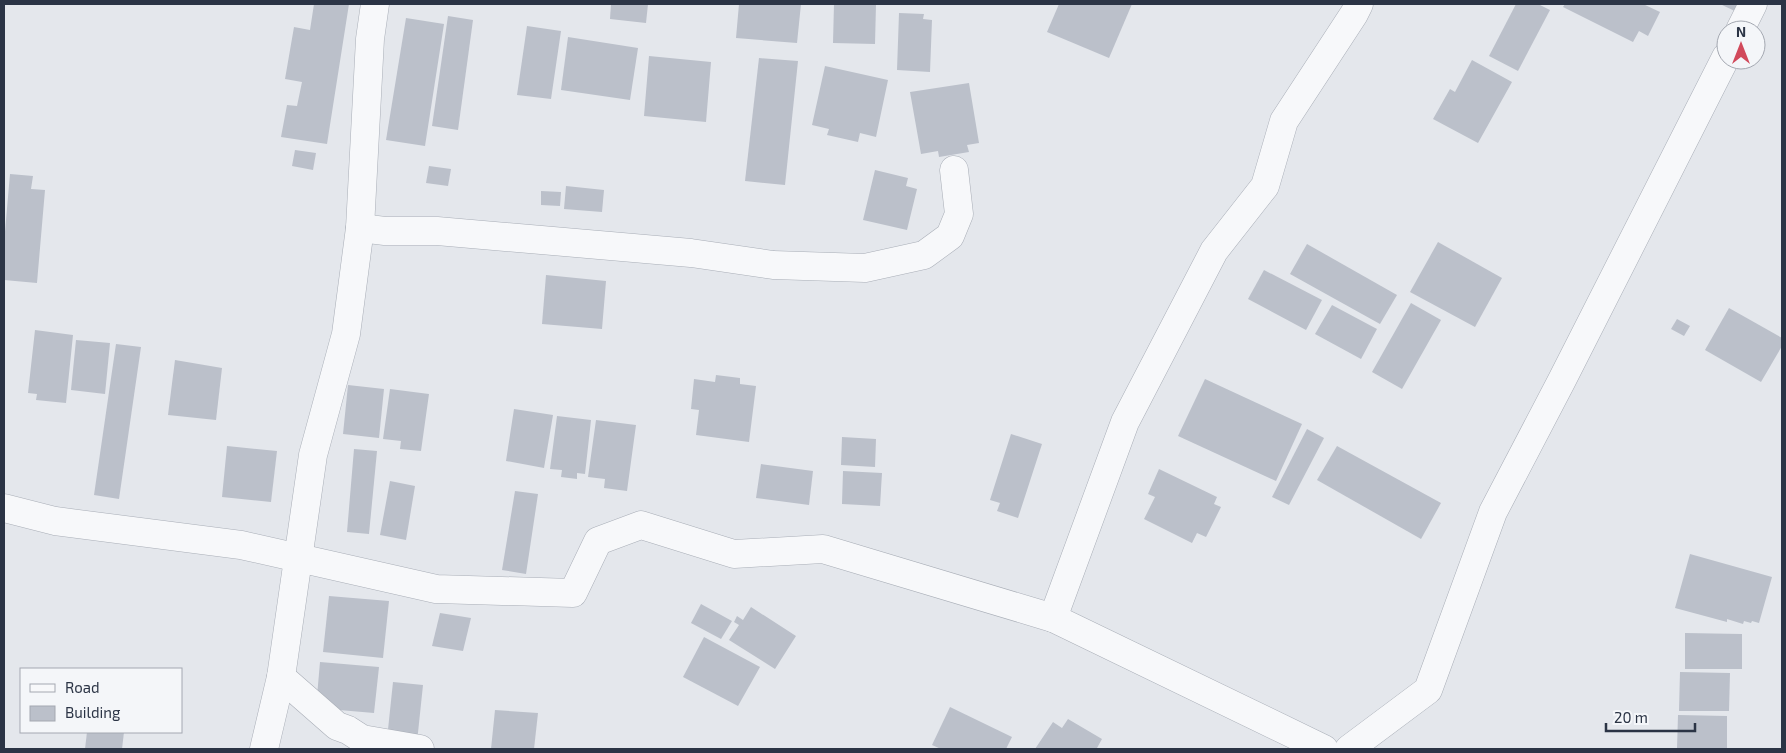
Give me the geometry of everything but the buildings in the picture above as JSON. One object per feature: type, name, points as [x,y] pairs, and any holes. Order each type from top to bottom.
[{"type":"street","points":[[264,749],[281,677],[313,455],[346,334],[360,228],[370,39],[375,4]]},
{"type":"street","points":[[1745,20],[1753,4]]},
{"type":"street","points":[[1053,618],[1125,422],[1214,251],[1265,186],[1284,121],[1351,7]]},
{"type":"street","points":[[1349,749],[1428,690],[1492,512],[1567,372],[1719,70]]},
{"type":"street","points":[[360,228],[385,231],[437,231],[691,253],[773,265],[865,268],[924,255],[950,236],[959,214],[954,170]]},
{"type":"street","points":[[4,508],[55,521],[241,545],[436,589],[573,593],[598,541],[642,525],[734,554],[823,549],[1053,618],[1324,749]]},
{"type":"street","points":[[281,677],[337,726],[348,730],[362,740],[420,749]]}]
